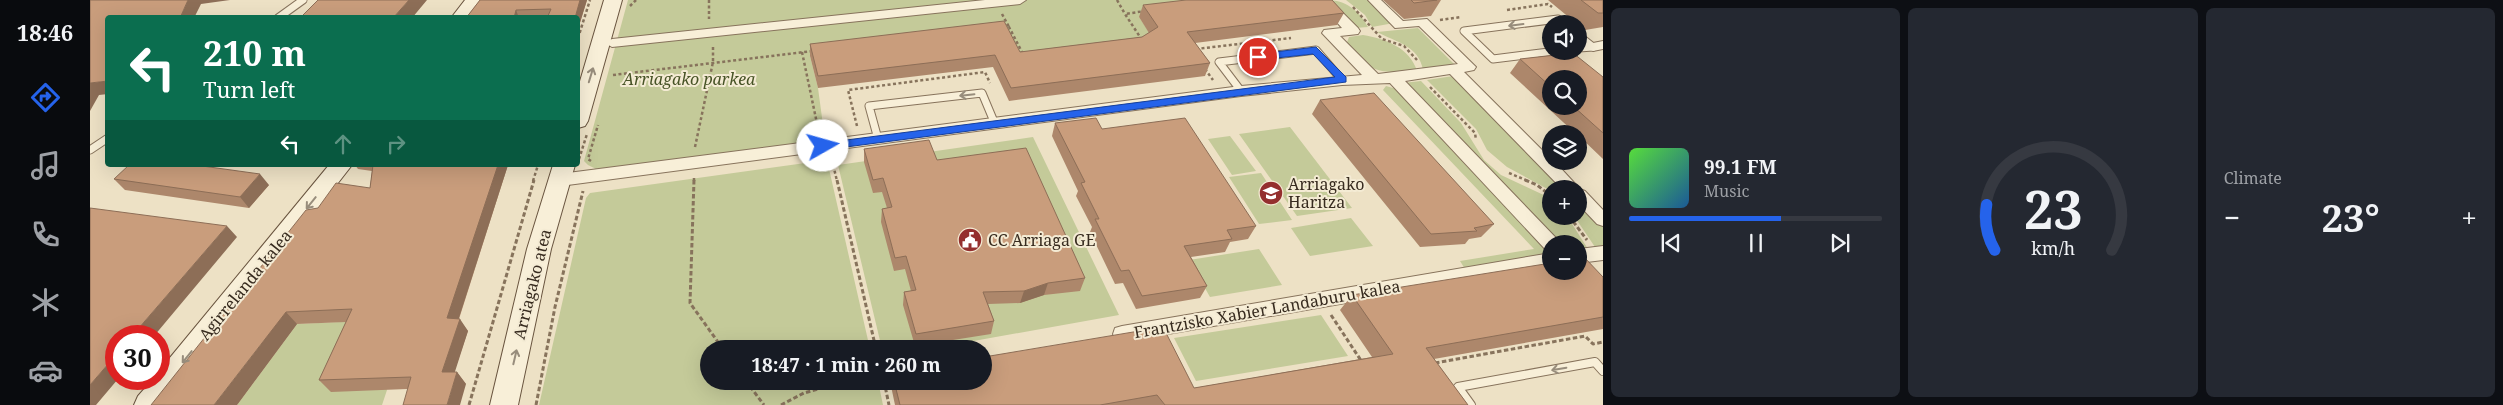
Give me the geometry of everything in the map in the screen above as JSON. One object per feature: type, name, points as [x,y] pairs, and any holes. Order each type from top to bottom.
[{"type":"main road","points":[[462,15],[474,0]]},
{"type":"main road","points":[[580,114],[612,0]]},
{"type":"main road","name":"Agirrelanda kalea","points":[[148,405],[339,167]]},
{"type":"main road","name":"Arriagako atea","points":[[504,405],[539,249],[562,172]]},
{"type":"street","points":[[617,43],[1020,0]]},
{"type":"street","points":[[1323,0],[1353,31]]},
{"type":"street","points":[[562,172],[586,178],[1241,92],[1342,80],[1394,78],[1469,67],[1422,22],[1400,25],[1374,0]]},
{"type":"street","points":[[1353,31],[1329,33],[1374,78]]},
{"type":"street","points":[[1452,68],[1563,180]]},
{"type":"street","points":[[1394,78],[1542,235]]},
{"type":"street","points":[[1587,204],[1603,220]]},
{"type":"street","points":[[1587,255],[1603,252]]},
{"type":"street","name":"Frantzisko Xabier Landaburu kalea","points":[[1102,337],[1542,262]]},
{"type":"lane","points":[[282,15],[303,0]]},
{"type":"lane","points":[[1542,22],[1464,31],[1493,59],[1542,53]]},
{"type":"lane","points":[[1241,92],[1219,62],[1316,50],[1342,80]]},
{"type":"lane","points":[[878,139],[870,106],[982,93],[995,124]]},
{"type":"lane","points":[[90,150],[105,140]]},
{"type":"lane","points":[[1471,405],[1458,387],[1596,362],[1603,371]]},
{"type":"path","points":[[580,32],[590,0]]},
{"type":"path","points":[[610,84],[617,43],[631,0]]},
{"type":"path","points":[[694,154],[713,62],[712,34],[708,14],[709,0]]},
{"type":"path","points":[[1117,0],[1144,42],[1134,43]]},
{"type":"path","points":[[1348,3],[1364,17],[1372,30],[1382,39],[1404,46],[1410,51],[1420,65],[1420,73],[1423,79],[1475,133],[1478,146]]},
{"type":"path","points":[[1125,14],[1153,10]]},
{"type":"path","points":[[1353,31],[1400,25]]},
{"type":"path","points":[[999,28],[1009,27],[1024,57]]},
{"type":"path","points":[[613,75],[822,50]]},
{"type":"path","points":[[802,52],[820,136]]},
{"type":"path","points":[[536,405],[555,307],[586,178],[594,163],[588,159],[599,122]]},
{"type":"path","points":[[831,157],[874,340]]},
{"type":"path","points":[[468,405],[537,167]]},
{"type":"path","points":[[1502,169],[1542,189]]},
{"type":"path","points":[[694,175],[690,303],[717,340]]},
{"type":"path","points":[[1320,300],[1363,363],[1354,365]]},
{"type":"path","points":[[1427,364],[1586,336],[1593,344],[1603,342]]},
{"type":"path","points":[[753,390],[764,405]]},
{"type":"path","points":[[781,405],[804,393],[814,390]]},
{"type":"path","points":[[886,390],[889,405]]},
{"type":"green space","name":"Arriagako parkea","points":[[628,0],[1287,0],[1139,17],[1159,47],[1017,64],[810,56],[818,88],[825,140],[596,169],[584,161]]},
{"type":"green space","points":[[1327,0],[1334,0],[1351,7],[1368,27],[1355,28]]},
{"type":"green space","points":[[1346,0],[1372,0],[1394,23],[1372,27],[1365,15]]},
{"type":"green space","points":[[1418,28],[1454,64],[1423,70],[1421,62],[1412,50],[1377,32]]},
{"type":"green space","points":[[1363,35],[1380,39],[1396,46],[1409,56],[1417,71],[1395,72],[1377,70],[1361,61],[1346,45],[1349,37]]},
{"type":"green space","points":[[1453,76],[1542,163],[1542,170],[1549,170],[1559,180],[1542,180],[1542,186],[1507,167],[1487,150],[1476,129],[1427,80]]},
{"type":"green space","points":[[1421,81],[1461,123],[1484,160],[1501,175],[1542,194],[1542,225],[1573,225],[1579,235],[1548,235],[1403,83]]},
{"type":"green space","points":[[1386,86],[1400,90],[1542,244],[1542,256],[1465,269],[1460,261],[1534,249],[1383,90]]},
{"type":"green space","points":[[1290,127],[1352,208],[1297,216],[1239,134]]},
{"type":"green space","points":[[1230,136],[1256,171],[1232,175],[1208,139]]},
{"type":"green space","name":"CC Arriaga GE","points":[[1033,137],[1119,315],[979,340],[880,340],[838,165]]},
{"type":"green space","points":[[827,160],[868,340],[700,340],[700,390],[880,390],[883,405],[539,405],[586,198],[590,193]]},
{"type":"green space","points":[[1261,173],[1292,220],[1259,224],[1229,177]]},
{"type":"green space","points":[[1587,208],[1603,223],[1603,245],[1595,247],[1580,225],[1587,225]]},
{"type":"green space","points":[[1351,218],[1373,246],[1310,256],[1291,228]]},
{"type":"green space","points":[[1259,249],[1282,285],[1210,297],[1189,260]]},
{"type":"green space","points":[[1321,315],[1348,356],[1196,381],[1174,338]]},
{"type":"green space","points":[[362,321],[387,390],[382,405],[237,405],[297,324]]},
{"type":"building","points":[[90,0],[188,0],[181,15],[105,15],[105,81],[90,83]]},
{"type":"building","points":[[318,0],[409,0],[396,15],[303,15]]},
{"type":"building","points":[[480,0],[580,0],[576,15],[548,15],[551,9],[516,10],[515,15],[468,15]]},
{"type":"building","points":[[1186,0],[1332,0],[1344,13],[1187,32],[1210,63],[1011,88],[995,55],[818,76],[810,44],[1004,21],[1020,52],[1142,37],[1158,27],[1143,5]]},
{"type":"building","points":[[1411,0],[1437,0],[1414,3]]},
{"type":"building","points":[[1581,0],[1603,0],[1603,13],[1598,13]]},
{"type":"building","points":[[1542,57],[1542,60],[1582,60],[1603,77],[1603,133],[1583,115],[1587,115],[1587,70],[1542,70],[1542,79],[1520,59]]},
{"type":"building","points":[[1374,93],[1494,224],[1474,228],[1477,231],[1431,234],[1320,100]]},
{"type":"building","points":[[1096,118],[1102,129],[1185,118],[1256,226],[1227,230],[1232,239],[1184,246],[1207,286],[1142,296],[1129,270],[1121,271],[1095,219],[1099,219],[1081,183],[1085,182],[1055,123]]},
{"type":"building","name":"CC Arriaga GE","points":[[929,140],[937,160],[1026,148],[1085,278],[1048,283],[1024,291],[983,292],[994,321],[916,334],[904,292],[916,290],[906,256],[895,258],[882,209],[892,207],[883,178],[873,180],[864,149]]},
{"type":"building","points":[[127,167],[209,167],[260,174],[240,197],[114,179]]},
{"type":"building","points":[[373,167],[497,167],[447,318],[460,319],[442,372],[457,372],[447,405],[403,405],[411,377],[319,380],[352,309],[286,312],[214,405],[151,405],[163,390],[170,390],[170,381],[306,210],[318,208],[336,183],[370,188]]},
{"type":"building","points":[[90,208],[227,226],[142,325],[105,325],[105,368],[90,385]]},
{"type":"building","points":[[1587,260],[1603,277],[1603,317],[1426,348],[1468,405],[1165,405],[1157,395],[1100,405],[900,405],[896,390],[992,390],[992,356],[1163,327],[1194,388],[1393,354],[1352,295],[1542,264],[1542,280],[1587,280]]},
{"type":"place","name":"Arriagako Haritza","points":[[1271,193]]},
{"type":"place","name":"CC Arriaga GE","points":[[970,240]]},
{"type":"route","points":[[823,146],[1342,80],[1316,50],[1258,57]]}]
